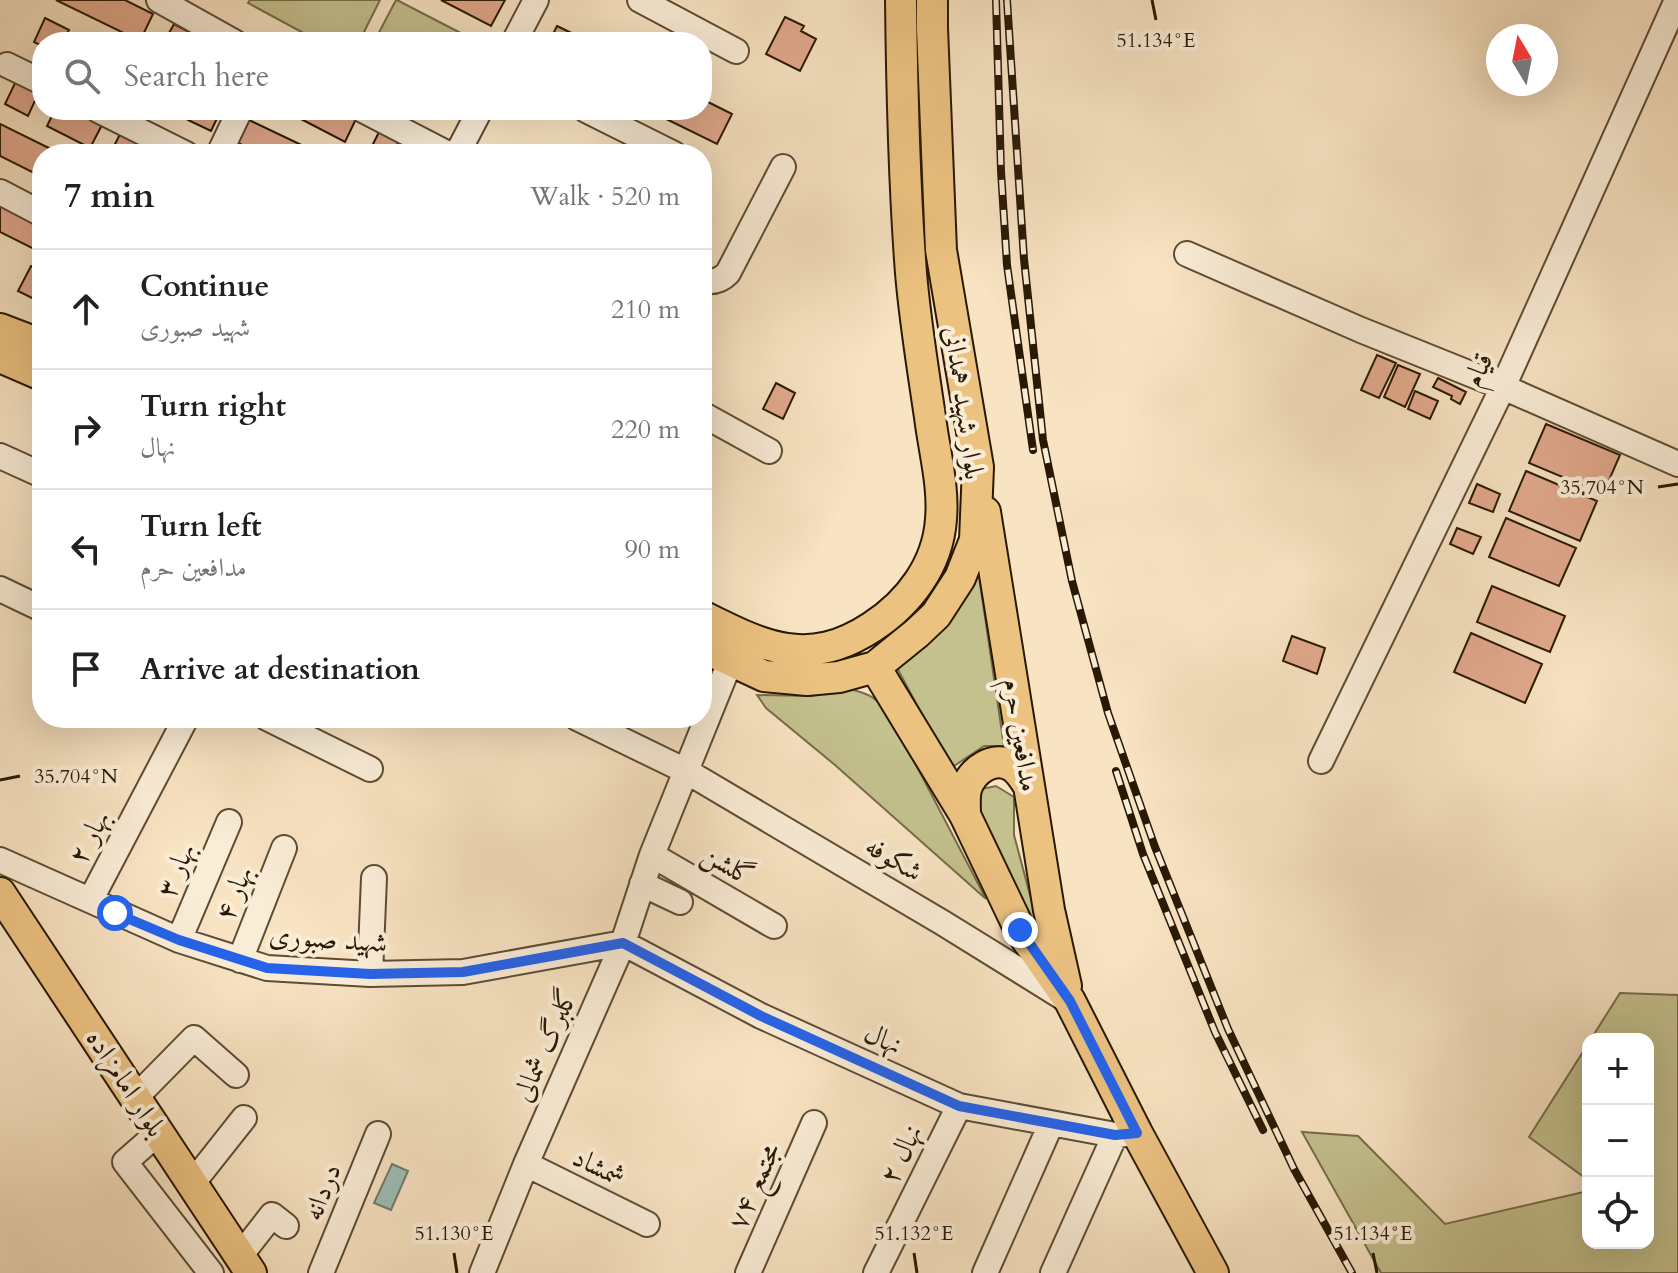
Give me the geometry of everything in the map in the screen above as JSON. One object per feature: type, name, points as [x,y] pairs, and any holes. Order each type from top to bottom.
[{"type":"main road","name":"بلوار شهید همدانی","points":[[735,648],[803,651],[843,643],[890,615],[908,598],[934,551],[942,517],[941,494],[911,274],[901,0]]},
{"type":"main road","name":"بلوار شهید همدانی","points":[[735,648],[764,676],[807,680],[839,677],[875,667],[936,615],[960,578],[975,540],[978,467],[941,250],[932,0]]},
{"type":"main road","points":[[908,213],[939,211]]},
{"type":"main road","points":[[0,329],[32,341]]},
{"type":"main road","points":[[0,357],[32,371]]},
{"type":"main road","name":"مدافعین حرم","points":[[978,467],[1049,910],[1070,1001],[1126,1134],[1213,1273]]},
{"type":"main road","points":[[712,626],[735,648]]},
{"type":"main road","points":[[712,647],[735,648]]},
{"type":"main road","name":"مدافعین حرم","points":[[875,667],[965,815],[1020,930],[1070,1001]]},
{"type":"main road","points":[[965,815],[965,791],[971,778],[983,766],[999,762],[1014,766],[1029,786]]},
{"type":"main road","name":"بلوار امامزاده","points":[[0,893],[245,1264]]},
{"type":"street","points":[[159,0],[216,32]]},
{"type":"street","points":[[519,32],[536,0]]},
{"type":"street","points":[[640,0],[700,32]]},
{"type":"street","name":"قیام","points":[[1321,761],[1503,387],[1677,0]]},
{"type":"street","points":[[712,38],[736,51]]},
{"type":"street","points":[[7,65],[32,77]]},
{"type":"street","points":[[118,120],[166,144]]},
{"type":"street","points":[[224,144],[235,120]]},
{"type":"street","points":[[382,120],[429,144]]},
{"type":"street","points":[[462,144],[475,120]]},
{"type":"street","points":[[606,120],[654,144]]},
{"type":"street","points":[[712,281],[721,280],[728,273],[783,167]]},
{"type":"street","points":[[0,192],[32,209]]},
{"type":"street","points":[[1187,254],[1678,464]]},
{"type":"street","points":[[712,420],[769,451]]},
{"type":"street","points":[[0,456],[32,470]]},
{"type":"street","points":[[0,589],[32,604]]},
{"type":"street","name":"گلبرگ شمالی","points":[[712,706],[735,648]]},
{"type":"street","name":"بهار ۲","points":[[91,899],[181,728]]},
{"type":"street","points":[[287,728],[370,769]]},
{"type":"street","name":"شکوفه","points":[[598,728],[686,771],[1070,1001]]},
{"type":"street","name":"گلبرگ شمالی","points":[[482,1273],[623,943],[652,855],[703,728]]},
{"type":"street","name":"بهار ۳","points":[[179,940],[229,822]]},
{"type":"street","name":"بهار ۴","points":[[240,960],[284,848]]},
{"type":"street","name":"گلشن","points":[[652,855],[774,926]]},
{"type":"street","name":"شهید صبوری","points":[[0,860],[179,940],[267,968],[370,974],[463,972],[623,943]]},
{"type":"street","points":[[370,974],[374,878]]},
{"type":"street","points":[[642,884],[680,902]]},
{"type":"street","name":"نهال","points":[[623,943],[761,1016],[959,1106],[1051,1124],[1126,1134]]},
{"type":"street","points":[[136,1097],[194,1038],[236,1075]]},
{"type":"street","name":"نهال ۲","points":[[876,1273],[959,1106]]},
{"type":"street","points":[[191,1185],[244,1118]]},
{"type":"street","name":"مجتمع ۷۴","points":[[748,1273],[814,1123]]},
{"type":"street","points":[[985,1273],[1051,1124]]},
{"type":"street","points":[[158,1133],[125,1162],[211,1273]]},
{"type":"street","name":"دردانه","points":[[321,1273],[378,1134]]},
{"type":"street","points":[[1053,1273],[1126,1134]]},
{"type":"street","name":"شمشاد","points":[[526,1164],[647,1224]]},
{"type":"street","points":[[245,1264],[279,1220]]},
{"type":"shaded area","points":[[250,0],[380,0],[364,32],[302,32],[248,3]]},
{"type":"shaded area","points":[[397,0],[459,32],[379,32]]},
{"type":"shaded area","points":[[977,563],[1004,746],[984,746],[951,768],[896,666]]},
{"type":"shaded area","points":[[848,689],[872,697],[890,715],[986,899],[766,708],[757,695],[811,696]]},
{"type":"shaded area","points":[[996,786],[1014,797],[1014,835],[1042,940],[994,854],[977,816],[976,790]]},
{"type":"shaded area","points":[[1620,993],[1678,995],[1678,1273],[1381,1273],[1302,1132],[1358,1136],[1445,1224],[1582,1192],[1582,1249],[1654,1249],[1654,1033],[1595,1033]]},
{"type":"shaded area","points":[[1582,1053],[1582,1176],[1529,1137]]},
{"type":"water","points":[[392,1164],[408,1171],[391,1210],[374,1203]]},
{"type":"building","points":[[56,0],[125,0],[153,14],[144,32],[122,32]]},
{"type":"building","points":[[441,0],[505,0],[491,26]]},
{"type":"building","points":[[785,17],[804,26],[801,31],[816,39],[800,71],[766,54]]},
{"type":"building","points":[[45,18],[69,30],[68,32],[39,32]]},
{"type":"building","points":[[174,24],[189,32],[170,32]]},
{"type":"building","points":[[557,26],[569,32],[554,32]]},
{"type":"building","points":[[16,81],[32,89],[32,107],[28,116],[5,104]]},
{"type":"building","points":[[712,104],[732,114],[717,144],[668,120],[712,120]]},
{"type":"building","points":[[50,120],[92,120],[102,125],[92,144],[82,144],[47,126]]},
{"type":"building","points":[[188,120],[216,120],[211,131]]},
{"type":"building","points":[[249,120],[299,144],[240,144]]},
{"type":"building","points":[[303,120],[356,120],[345,142]]},
{"type":"building","points":[[0,124],[41,144],[32,144],[32,172],[0,156]]},
{"type":"building","points":[[121,132],[143,144],[115,144]]},
{"type":"building","points":[[379,132],[399,141],[397,144],[373,144]]},
{"type":"building","points":[[0,202],[32,218],[32,248],[0,232]]},
{"type":"building","points":[[31,266],[32,267],[32,298],[18,291]]},
{"type":"building","points":[[1377,355],[1396,363],[1379,398],[1361,390]]},
{"type":"building","points":[[1398,365],[1420,374],[1405,407],[1384,397]]},
{"type":"building","points":[[1438,378],[1466,392],[1460,404],[1451,399],[1452,396],[1433,387]]},
{"type":"building","points":[[776,383],[795,393],[783,419],[763,409]]},
{"type":"building","points":[[1415,391],[1438,401],[1430,419],[1408,409]]},
{"type":"building","points":[[1546,424],[1620,455],[1603,494],[1529,463]]},
{"type":"building","points":[[1526,471],[1597,501],[1580,541],[1509,511]]},
{"type":"building","points":[[1477,484],[1500,494],[1493,512],[1469,503]]},
{"type":"building","points":[[1506,518],[1576,548],[1559,586],[1489,557]]},
{"type":"building","points":[[1457,528],[1481,537],[1473,554],[1450,544]]},
{"type":"building","points":[[1492,586],[1565,616],[1550,652],[1477,622]]},
{"type":"building","points":[[1471,633],[1542,664],[1525,703],[1454,672]]},
{"type":"building","points":[[1292,636],[1325,648],[1317,674],[1283,661]]},
{"type":"railway","points":[[996,0],[1007,265],[1033,450]]},
{"type":"railway","points":[[1007,0],[1024,259],[1043,440],[1072,581],[1108,713],[1155,847],[1228,1029],[1294,1169],[1352,1273]]},
{"type":"railway","points":[[1116,771],[1143,854],[1215,1032],[1263,1130]]},
{"type":"route","points":[[115,913],[179,940],[267,968],[370,974],[463,972],[623,943],[761,1016],[959,1106],[1115,1135],[1137,1133],[1070,1001],[1020,930]]}]
